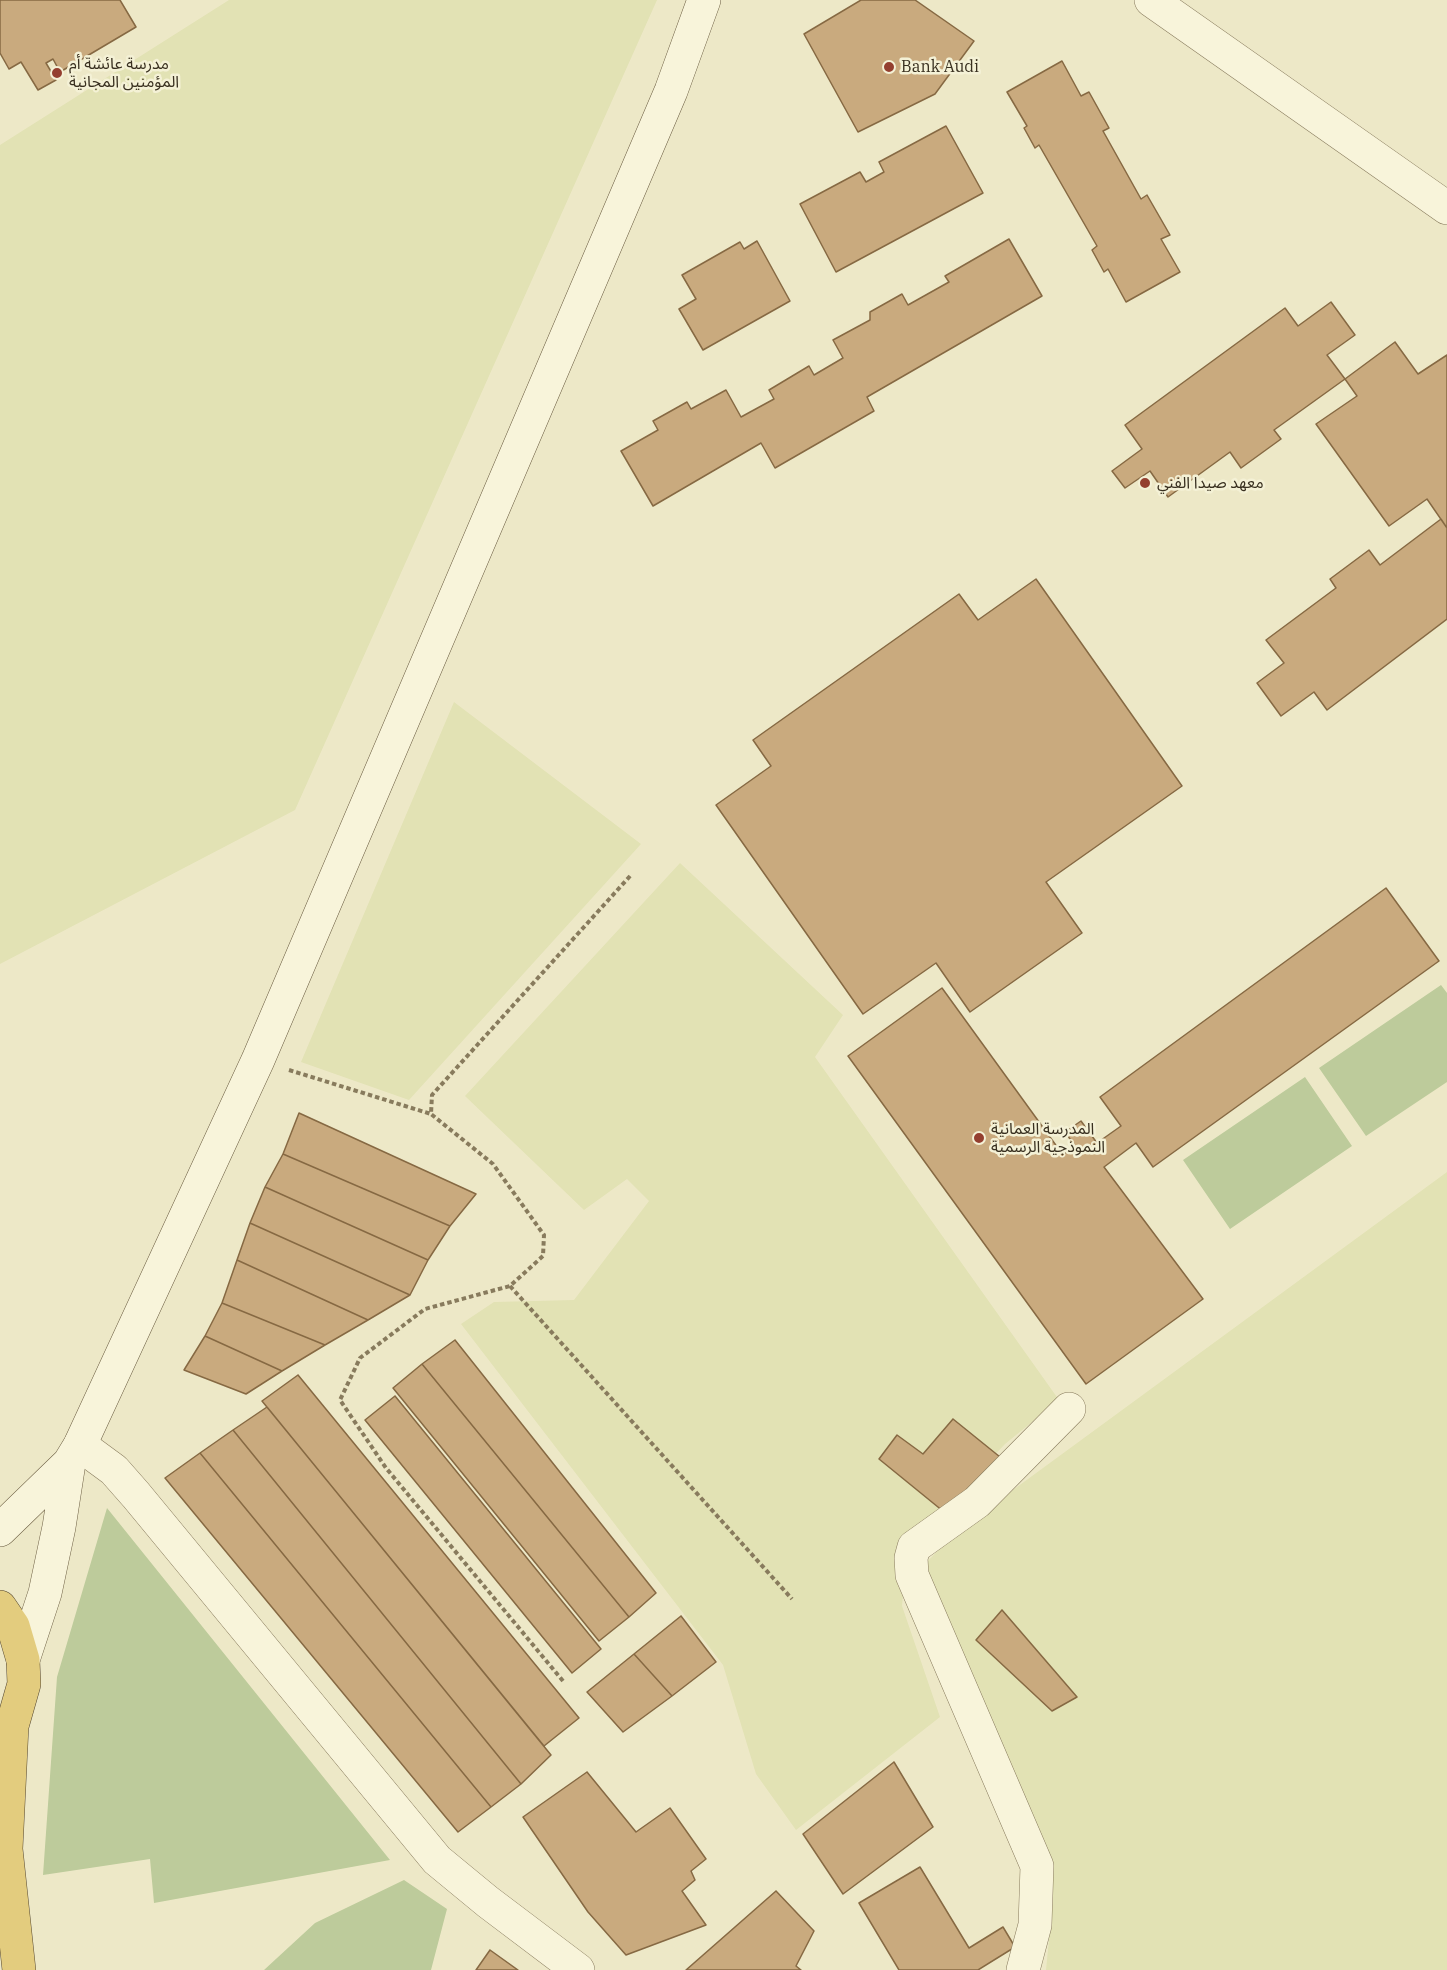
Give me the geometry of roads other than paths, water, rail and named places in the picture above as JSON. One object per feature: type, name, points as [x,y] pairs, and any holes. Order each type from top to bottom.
[{"type":"highway","points":[[0,1607],[13,1626],[23,1660],[24,1684],[6,1735],[6,1849],[19,1970]]},
{"type":"main road","points":[[23,1660],[45,1593],[74,1454],[258,1060],[671,91],[704,0]]},
{"type":"main road","points":[[1151,0],[1447,208]]},
{"type":"main road","points":[[1023,1970],[1035,1925],[1037,1866],[912,1575],[911,1558],[914,1547],[976,1502],[1068,1409]]},
{"type":"main road","points":[[0,1530],[74,1454]]},
{"type":"main road","points":[[74,1454],[114,1470],[437,1860],[466,1886],[578,1970]]},
{"type":"place","name":"Bank Audi","points":[[889,67]]},
{"type":"place","name":"مدرسة عائشة أم المؤمنين المجانية","points":[[57,73]]},
{"type":"place","name":"معهد صيدا الفني","points":[[1145,483]]},
{"type":"place","name":"المدرسة العمانية النموذجية الرسمية","points":[[979,1138]]}]
